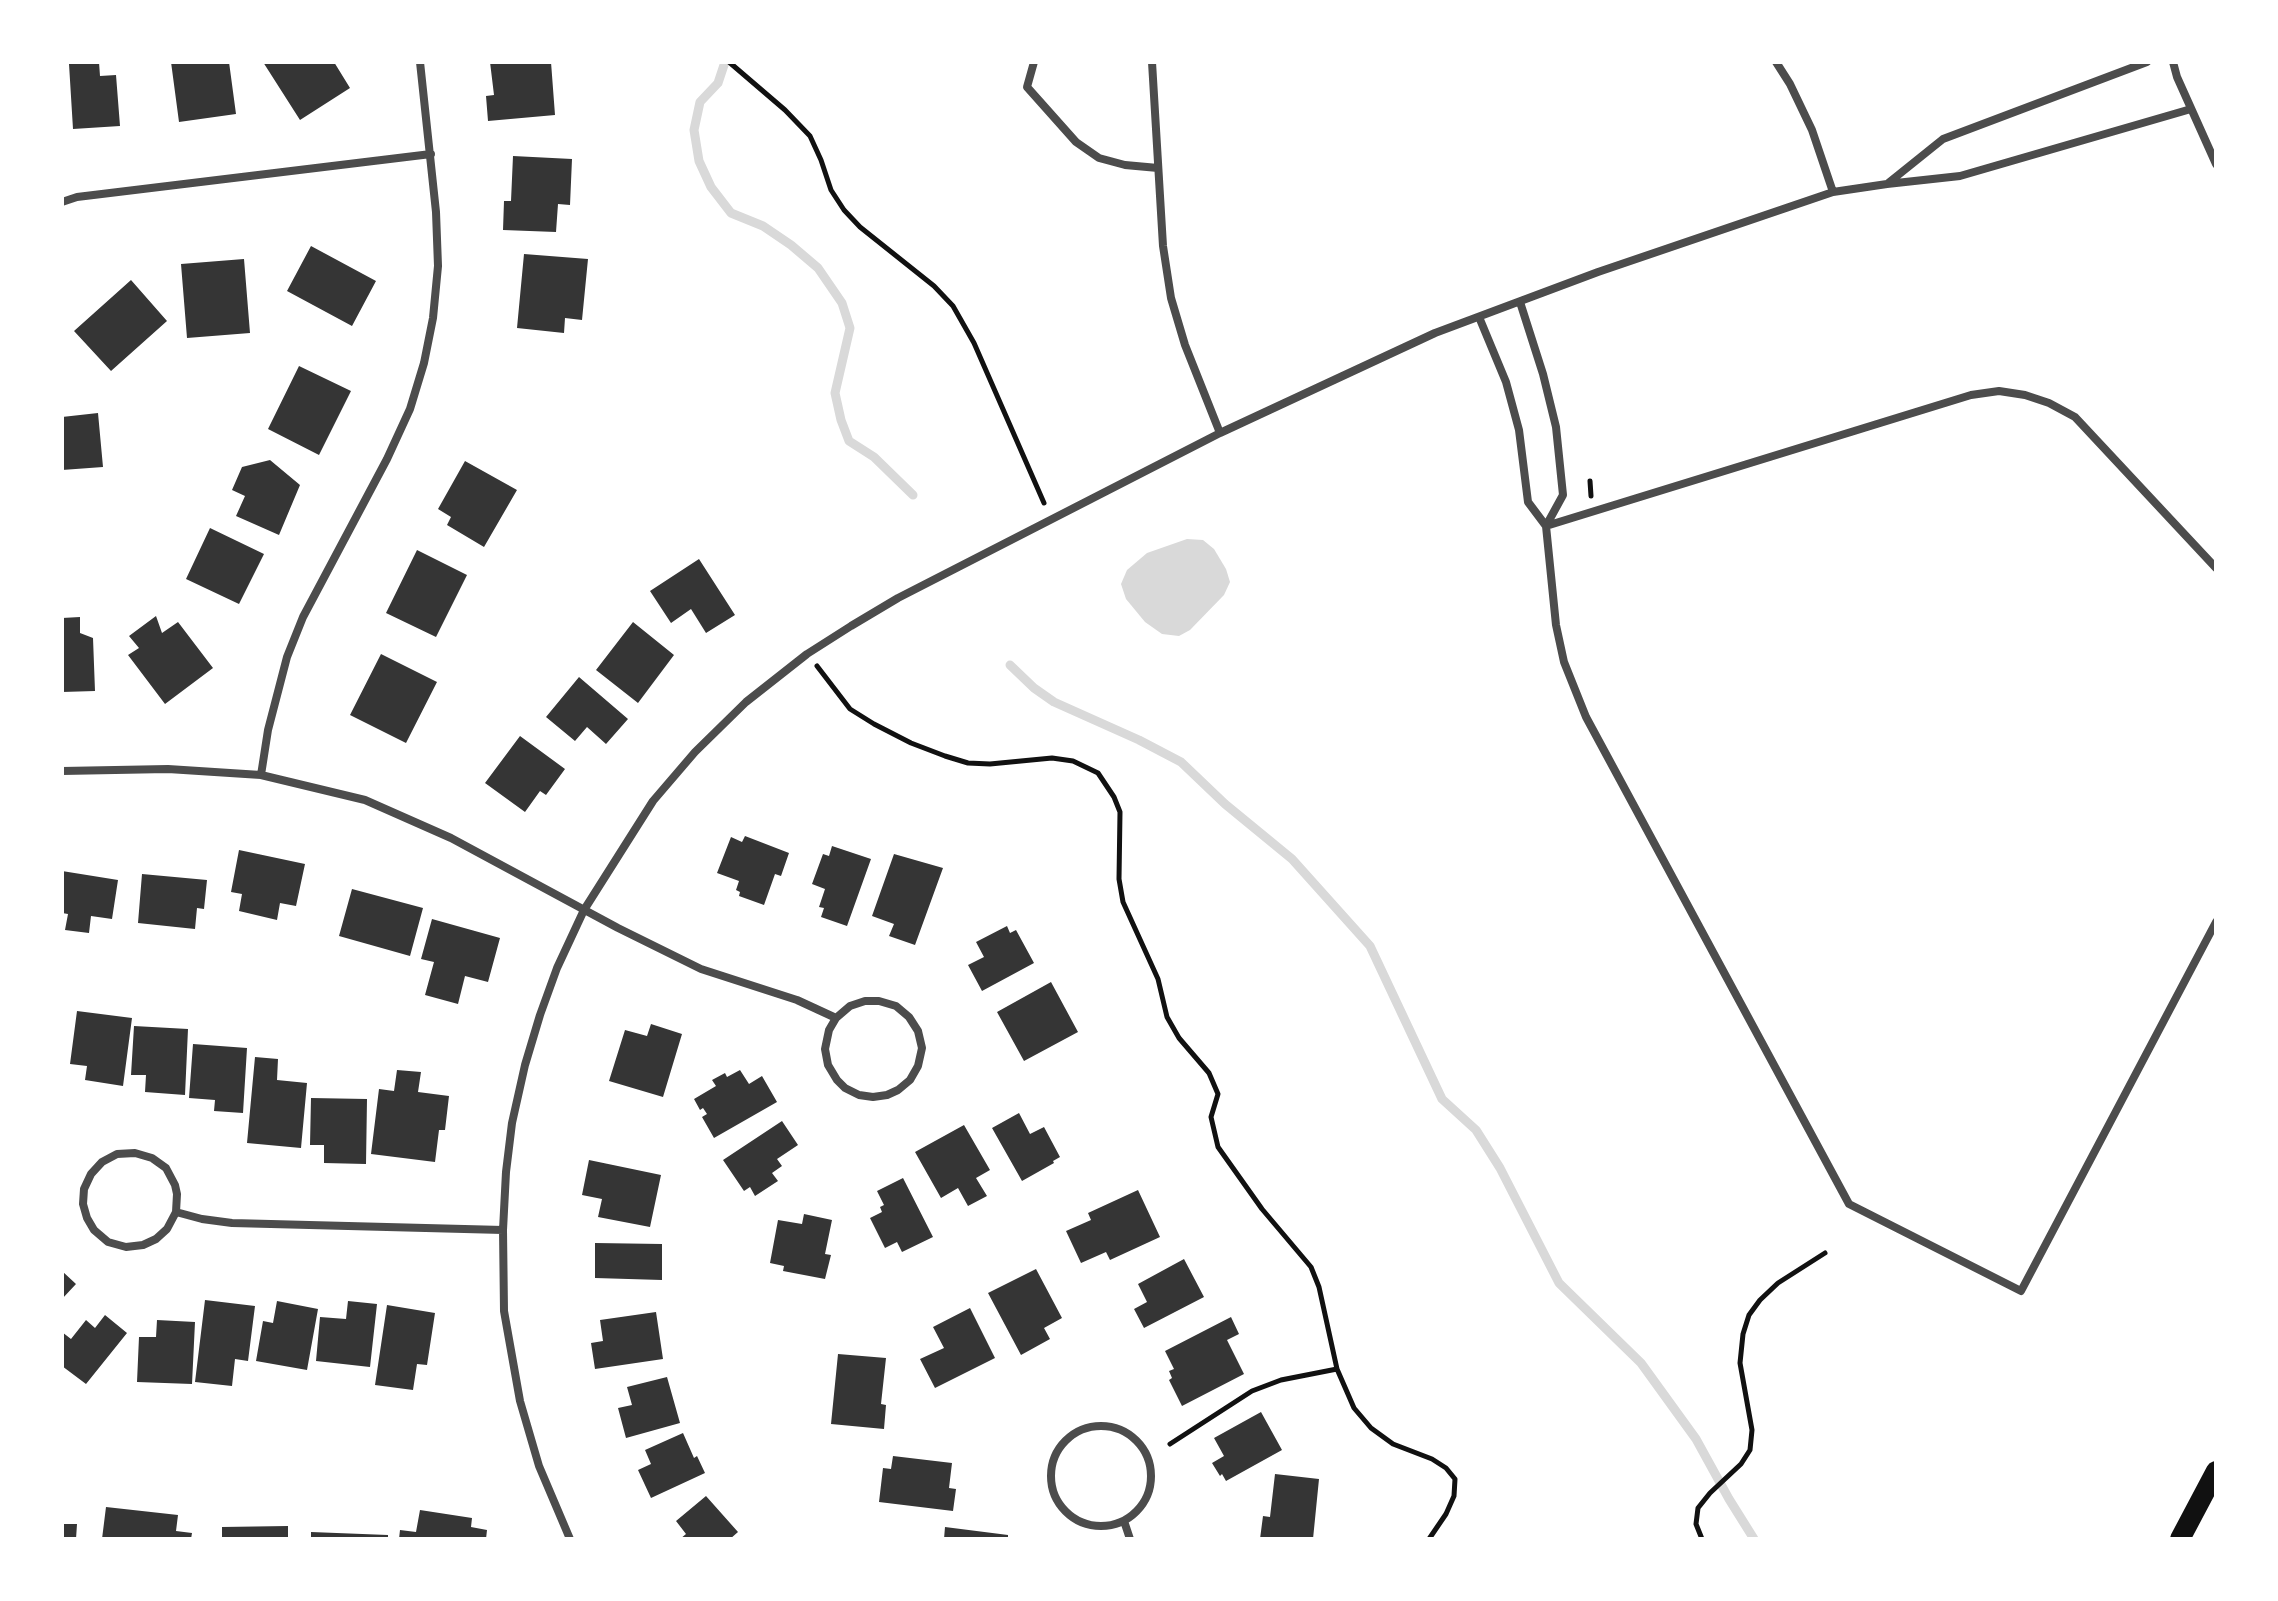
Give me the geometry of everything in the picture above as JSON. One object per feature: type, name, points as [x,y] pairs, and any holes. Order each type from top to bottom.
[{"type":"main road","points":[[2180,1539],[2216,1471]]},
{"type":"street","points":[[261,775],[268,730],[287,657],[303,617],[387,459],[410,409],[424,363],[433,318],[438,266],[431,154],[420,62]]},
{"type":"street","points":[[1034,62],[1027,87],[1076,142],[1099,158],[1125,165],[1158,168]]},
{"type":"street","points":[[1152,62],[1163,246],[1171,298],[1185,345],[1220,433]]},
{"type":"street","points":[[1776,62],[1812,130],[1833,192]]},
{"type":"street","points":[[1887,184],[1943,139],[2147,62]]},
{"type":"street","points":[[2173,62],[2216,164]]},
{"type":"street","points":[[570,1539],[539,1466],[520,1401],[504,1311],[503,1230],[512,1123],[525,1065],[557,968],[584,910],[653,801],[695,752],[746,702],[807,654],[898,598],[1220,433],[1435,333],[1598,272],[1833,192],[1960,176],[2191,109]]},
{"type":"street","points":[[62,202],[77,197],[431,154]]},
{"type":"street","points":[[1520,302],[1556,427],[1563,495],[1546,526]]},
{"type":"street","points":[[1479,317],[1506,382],[1519,430],[1528,502],[1546,526],[1556,625],[1564,662],[1586,717],[1849,1204],[2021,1291],[2216,922]]},
{"type":"street","points":[[1546,526],[1971,395],[1999,391],[2049,403],[2075,417],[2216,568]]},
{"type":"street","points":[[62,771],[168,769],[261,775],[365,800],[451,838],[701,969],[797,1000],[836,1018]]},
{"type":"street","points":[[865,1001],[896,1006],[909,1017],[918,1031],[922,1048],[918,1066],[910,1080],[898,1090],[873,1097],[845,1088],[828,1065],[825,1049],[829,1030],[836,1018],[850,1006],[865,1001]]},
{"type":"street","points":[[135,1153],[152,1158],[166,1168],[175,1185],[176,1212],[167,1229],[156,1239],[143,1245],[126,1247],[108,1242],[94,1230],[83,1204],[84,1189],[91,1174],[102,1162],[117,1154],[135,1153]]},
{"type":"street","points":[[176,1212],[232,1223],[503,1230]]},
{"type":"street","points":[[1098,1426],[1114,1428],[1128,1434],[1148,1458],[1151,1484],[1146,1500],[1124,1521],[1103,1526],[1082,1522],[1068,1514],[1057,1500],[1052,1484],[1056,1455],[1066,1441],[1082,1431],[1098,1426]]},
{"type":"street","points":[[1124,1521],[1130,1539]]},
{"type":"path","points":[[729,62],[810,136],[831,190],[844,210],[860,227],[934,286],[953,306],[974,343],[1051,519]]},
{"type":"path","points":[[807,654],[850,709],[911,743],[968,763],[1052,758],[1073,761],[1098,773],[1120,812],[1119,879],[1123,902],[1158,979],[1167,1017],[1179,1038],[1209,1073],[1218,1094],[1211,1117],[1218,1147],[1262,1209],[1311,1267],[1319,1287],[1337,1369],[1354,1408],[1371,1428],[1393,1444],[1432,1459],[1455,1479],[1454,1496],[1429,1539]]},
{"type":"path","points":[[1702,1539],[1696,1524],[1698,1508],[1741,1464],[1750,1450],[1752,1430],[1740,1363],[1749,1315],[1778,1283],[1825,1253]]},
{"type":"path","points":[[1170,1444],[1252,1391],[1281,1380],[1337,1369]]},
{"type":"shaded area","points":[[1187,539],[1203,540],[1214,549],[1230,582],[1224,595],[1190,630],[1179,636],[1162,634],[1145,622],[1126,599],[1121,584],[1127,570],[1147,553]]},
{"type":"building","points":[[99,62],[100,76],[116,75],[120,126],[73,129],[69,64]]},
{"type":"building","points":[[171,62],[229,62],[236,114],[179,122]]},
{"type":"building","points":[[263,62],[334,62],[350,88],[300,120]]},
{"type":"building","points":[[490,62],[551,62],[555,115],[488,121],[486,96],[494,95]]},
{"type":"building","points":[[513,156],[572,159],[570,205],[558,204],[556,232],[503,230],[504,201],[511,201]]},
{"type":"building","points":[[311,246],[376,281],[352,326],[287,291]]},
{"type":"building","points":[[524,254],[588,259],[582,320],[565,318],[564,333],[517,328]]},
{"type":"building","points":[[244,259],[250,333],[187,338],[181,264]]},
{"type":"building","points":[[131,280],[167,321],[111,371],[74,331]]},
{"type":"building","points":[[299,366],[351,391],[319,455],[268,429]]},
{"type":"building","points":[[98,413],[103,467],[62,470],[62,417]]},
{"type":"building","points":[[270,460],[300,485],[279,535],[236,516],[245,496],[232,490],[242,467]]},
{"type":"building","points":[[465,461],[517,490],[484,547],[447,525],[451,517],[438,509]]},
{"type":"building","points":[[210,528],[264,554],[239,604],[186,579]]},
{"type":"building","points":[[417,550],[467,575],[436,637],[386,613]]},
{"type":"building","points":[[699,559],[735,615],[706,633],[691,609],[671,623],[650,591]]},
{"type":"building","points":[[156,616],[162,633],[178,622],[213,668],[165,704],[128,655],[139,648],[129,636]]},
{"type":"building","points":[[80,617],[80,633],[93,638],[95,691],[62,692],[62,618]]},
{"type":"building","points":[[633,622],[674,655],[638,703],[596,670]]},
{"type":"building","points":[[381,654],[437,682],[406,743],[350,715]]},
{"type":"building","points":[[579,677],[628,719],[606,744],[587,727],[575,741],[546,717]]},
{"type":"building","points":[[520,736],[565,769],[546,795],[540,791],[525,812],[485,783]]},
{"type":"building","points":[[745,836],[789,853],[781,876],[775,874],[764,905],[739,896],[740,892],[736,890],[739,881],[717,873],[731,837],[742,842]]},
{"type":"building","points":[[832,846],[871,859],[847,926],[821,917],[824,908],[819,907],[825,889],[812,884],[823,854],[829,856]]},
{"type":"building","points":[[239,850],[305,864],[296,906],[280,903],[277,920],[239,911],[242,894],[231,892]]},
{"type":"building","points":[[894,854],[943,868],[915,945],[889,936],[894,924],[872,916]]},
{"type":"building","points":[[62,871],[118,880],[112,919],[91,916],[89,933],[65,930],[68,914],[62,913]]},
{"type":"building","points":[[142,874],[207,880],[204,909],[197,908],[195,929],[138,923]]},
{"type":"building","points":[[352,889],[423,908],[410,956],[339,936]]},
{"type":"building","points":[[432,919],[500,938],[488,982],[465,976],[458,1004],[425,995],[434,962],[421,959]]},
{"type":"building","points":[[1007,926],[1010,933],[1016,930],[1034,963],[982,991],[968,965],[984,957],[976,942]]},
{"type":"building","points":[[1051,982],[1078,1032],[1024,1061],[997,1012]]},
{"type":"building","points":[[77,1011],[132,1018],[123,1086],[85,1080],[87,1066],[70,1064]]},
{"type":"building","points":[[651,1024],[682,1034],[663,1097],[609,1081],[625,1030],[647,1036]]},
{"type":"building","points":[[134,1026],[188,1029],[185,1095],[145,1092],[146,1075],[131,1075]]},
{"type":"building","points":[[193,1044],[247,1048],[243,1113],[214,1111],[215,1100],[189,1098]]},
{"type":"building","points":[[255,1057],[278,1059],[277,1080],[307,1083],[301,1148],[247,1143]]},
{"type":"building","points":[[397,1070],[421,1072],[418,1092],[449,1096],[445,1130],[439,1130],[435,1162],[371,1154],[379,1089],[394,1091]]},
{"type":"building","points":[[740,1070],[749,1084],[762,1076],[777,1102],[714,1138],[702,1117],[707,1114],[703,1108],[700,1110],[694,1099],[716,1086],[712,1080]]},
{"type":"building","points":[[311,1098],[367,1099],[366,1164],[324,1163],[324,1145],[310,1145]]},
{"type":"building","points":[[1019,1113],[1030,1134],[1044,1127],[1060,1157],[1022,1181],[992,1128]]},
{"type":"building","points":[[782,1121],[798,1145],[777,1159],[782,1166],[772,1173],[778,1181],[755,1196],[750,1187],[744,1191],[723,1160]]},
{"type":"building","points":[[964,1125],[990,1170],[976,1178],[987,1196],[968,1206],[958,1188],[941,1198],[915,1152]]},
{"type":"building","points":[[589,1160],[661,1175],[650,1227],[598,1217],[602,1199],[582,1195]]},
{"type":"building","points":[[903,1178],[933,1237],[902,1252],[897,1242],[885,1248],[870,1218],[882,1212],[880,1207],[884,1205],[877,1191]]},
{"type":"building","points":[[1138,1190],[1160,1237],[1110,1260],[1106,1252],[1081,1263],[1066,1231],[1091,1220],[1088,1213]]},
{"type":"building","points":[[804,1214],[832,1220],[825,1254],[831,1255],[825,1279],[783,1271],[784,1266],[770,1263],[778,1220],[802,1224]]},
{"type":"building","points":[[595,1243],[662,1244],[662,1280],[595,1278]]},
{"type":"building","points":[[1184,1259],[1204,1297],[1144,1328],[1134,1309],[1147,1302],[1138,1284]]},
{"type":"building","points":[[1036,1269],[1062,1318],[1044,1328],[1050,1339],[1021,1355],[988,1293]]},
{"type":"building","points":[[62,1271],[76,1284],[62,1299]]},
{"type":"building","points":[[205,1300],[255,1306],[248,1361],[235,1359],[232,1386],[195,1382]]},
{"type":"building","points":[[277,1301],[318,1309],[307,1370],[256,1361],[263,1321],[273,1323]]},
{"type":"building","points":[[348,1301],[377,1304],[370,1367],[316,1361],[320,1317],[346,1319]]},
{"type":"building","points":[[387,1305],[435,1313],[427,1365],[417,1364],[413,1390],[375,1385]]},
{"type":"building","points":[[970,1308],[995,1358],[935,1388],[920,1359],[944,1348],[933,1327]]},
{"type":"building","points":[[656,1312],[663,1359],[595,1369],[591,1343],[603,1341],[600,1320]]},
{"type":"building","points":[[105,1315],[127,1333],[86,1384],[62,1366],[62,1332],[71,1339],[86,1320],[95,1328]]},
{"type":"building","points":[[1231,1317],[1239,1334],[1227,1340],[1244,1374],[1182,1406],[1169,1380],[1172,1378],[1169,1371],[1174,1369],[1165,1351]]},
{"type":"building","points":[[157,1320],[195,1322],[192,1384],[137,1382],[139,1337],[156,1337]]},
{"type":"building","points":[[838,1354],[886,1358],[881,1404],[886,1405],[884,1429],[831,1424]]},
{"type":"building","points":[[667,1377],[680,1423],[626,1438],[618,1408],[632,1405],[627,1387]]},
{"type":"building","points":[[1261,1412],[1282,1450],[1226,1481],[1212,1463],[1224,1456],[1214,1438]]},
{"type":"building","points":[[683,1433],[694,1458],[697,1456],[705,1473],[651,1498],[638,1470],[651,1464],[645,1450]]},
{"type":"building","points":[[893,1456],[952,1463],[949,1488],[956,1489],[953,1511],[879,1502],[883,1468],[891,1469]]},
{"type":"building","points":[[1275,1474],[1319,1479],[1313,1539],[1260,1539],[1263,1516],[1270,1517]]},
{"type":"building","points":[[706,1496],[738,1532],[730,1539],[680,1539],[686,1534],[676,1521]]},
{"type":"building","points":[[106,1507],[178,1515],[176,1531],[192,1533],[191,1539],[102,1539]]},
{"type":"building","points":[[420,1510],[472,1518],[471,1527],[487,1530],[486,1539],[399,1539],[400,1530],[416,1532]]},
{"type":"building","points":[[62,1524],[77,1524],[76,1539],[62,1539]]},
{"type":"building","points":[[288,1526],[288,1539],[222,1539],[222,1527]]},
{"type":"building","points":[[945,1527],[1008,1535],[1008,1539],[944,1539]]},
{"type":"building","points":[[311,1532],[388,1535],[388,1539],[311,1539]]},
{"type":"waterway","points":[[725,62],[718,83],[700,102],[694,130],[699,161],[711,187],[731,213],[763,226],[791,245],[818,268],[842,303],[850,328],[835,393],[841,420],[849,441],[874,457],[913,495]]},
{"type":"waterway","points":[[1010,665],[1054,702],[1181,762],[1225,804],[1292,859],[1370,946],[1442,1099],[1476,1130],[1500,1168],[1559,1283],[1641,1363],[1696,1439],[1754,1539]]}]
